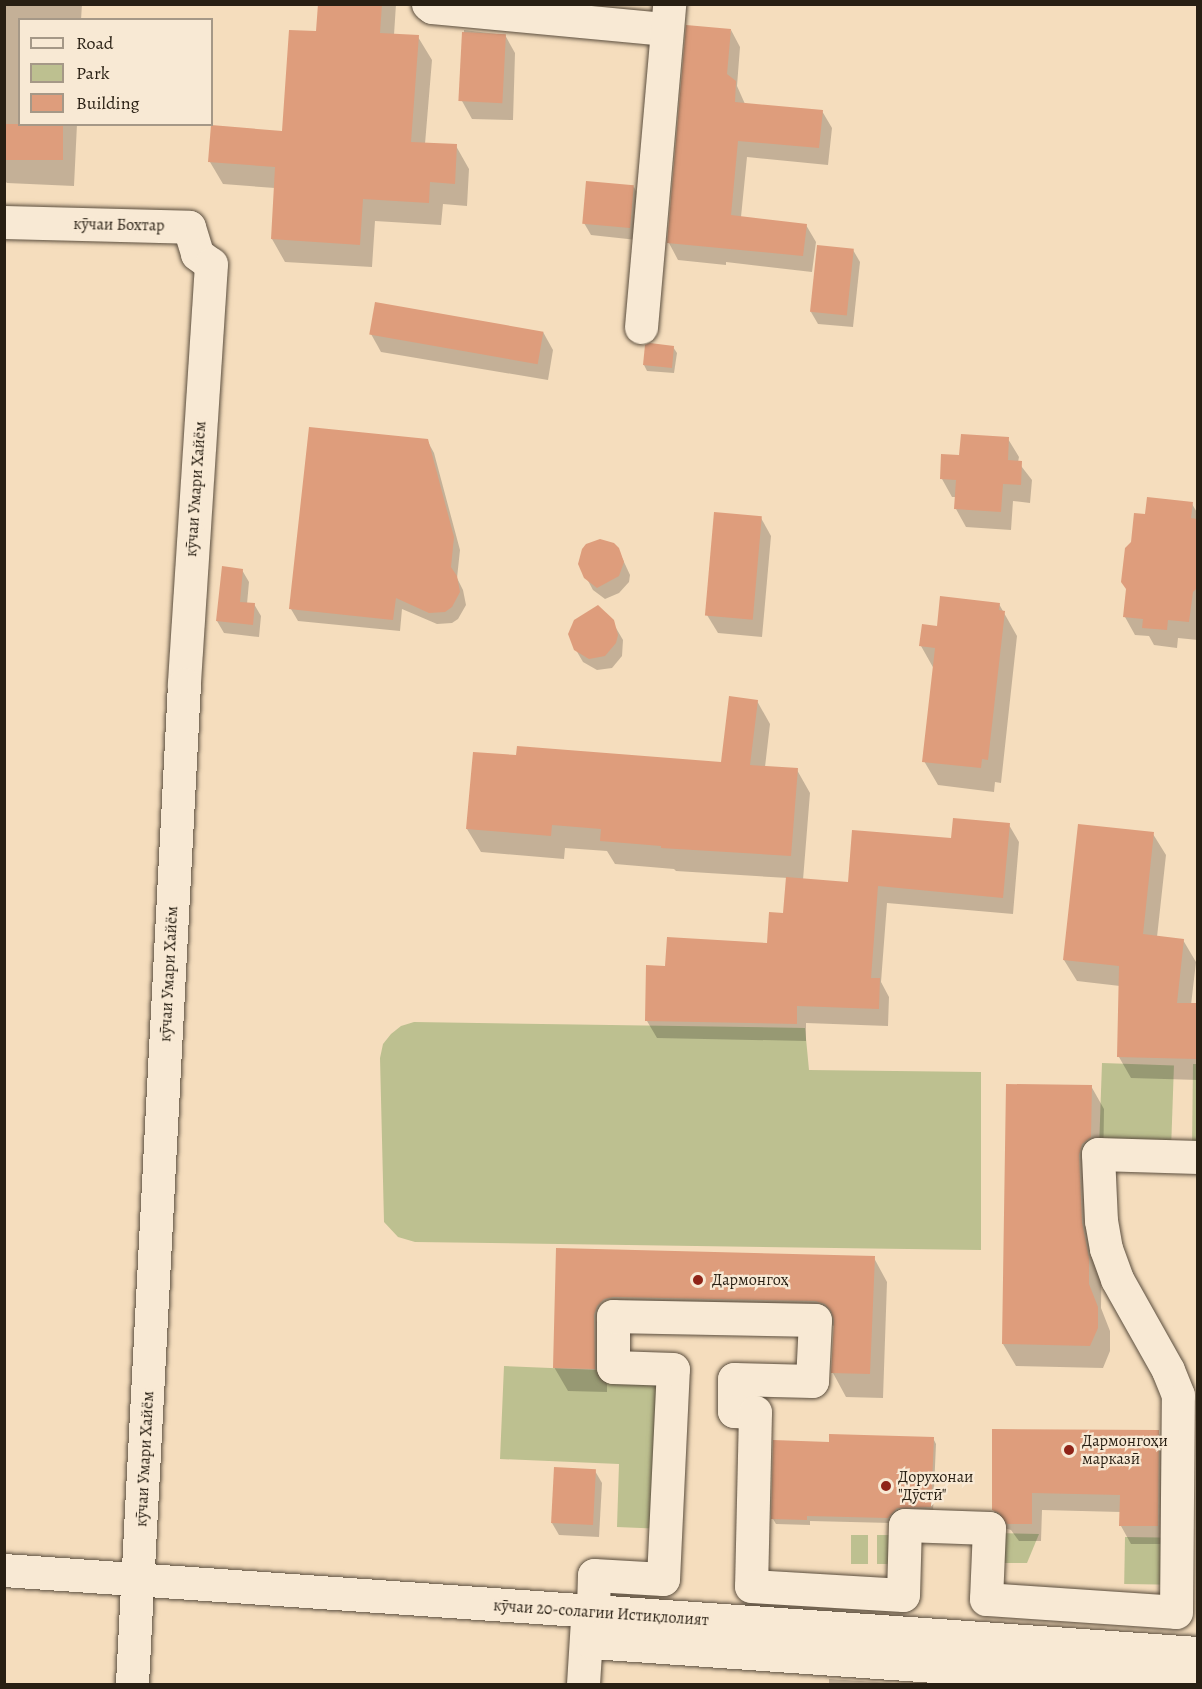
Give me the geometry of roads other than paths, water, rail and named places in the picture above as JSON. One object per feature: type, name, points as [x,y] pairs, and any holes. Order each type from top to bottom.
[{"type":"street","points":[[428,4],[432,7],[668,17],[641,327]]},
{"type":"street","name":"кӯчаи Бохтар","points":[[4,222],[189,227],[197,254],[211,264]]},
{"type":"street","name":"кӯчаи Умари Хайём","points":[[132,1684],[184,684],[211,264]]},
{"type":"street","points":[[583,1684],[594,1575],[663,1579],[673,1370],[613,1367],[613,1316],[815,1320],[812,1381],[734,1379],[734,1411],[755,1412],[751,1586],[903,1595],[905,1525],[989,1528],[986,1599],[1176,1612],[1178,1395],[1168,1370],[1117,1279],[1106,1249],[1101,1221],[1098,1154],[1197,1157]]},
{"type":"street","name":"кӯчаи 20-солагии Истиқлолият","points":[[4,1570],[1197,1653]]},
{"type":"street","points":[[590,1612],[592,1642],[1191,1684]]},
{"type":"place","name":"Дармонгоҳ","points":[[698,1280]]},
{"type":"place","name":"Дармонгоҳи марказӣ","points":[[1069,1450]]},
{"type":"place","name":"Дорухонаи \"Дӯстӣ\"","points":[[886,1486]]}]
